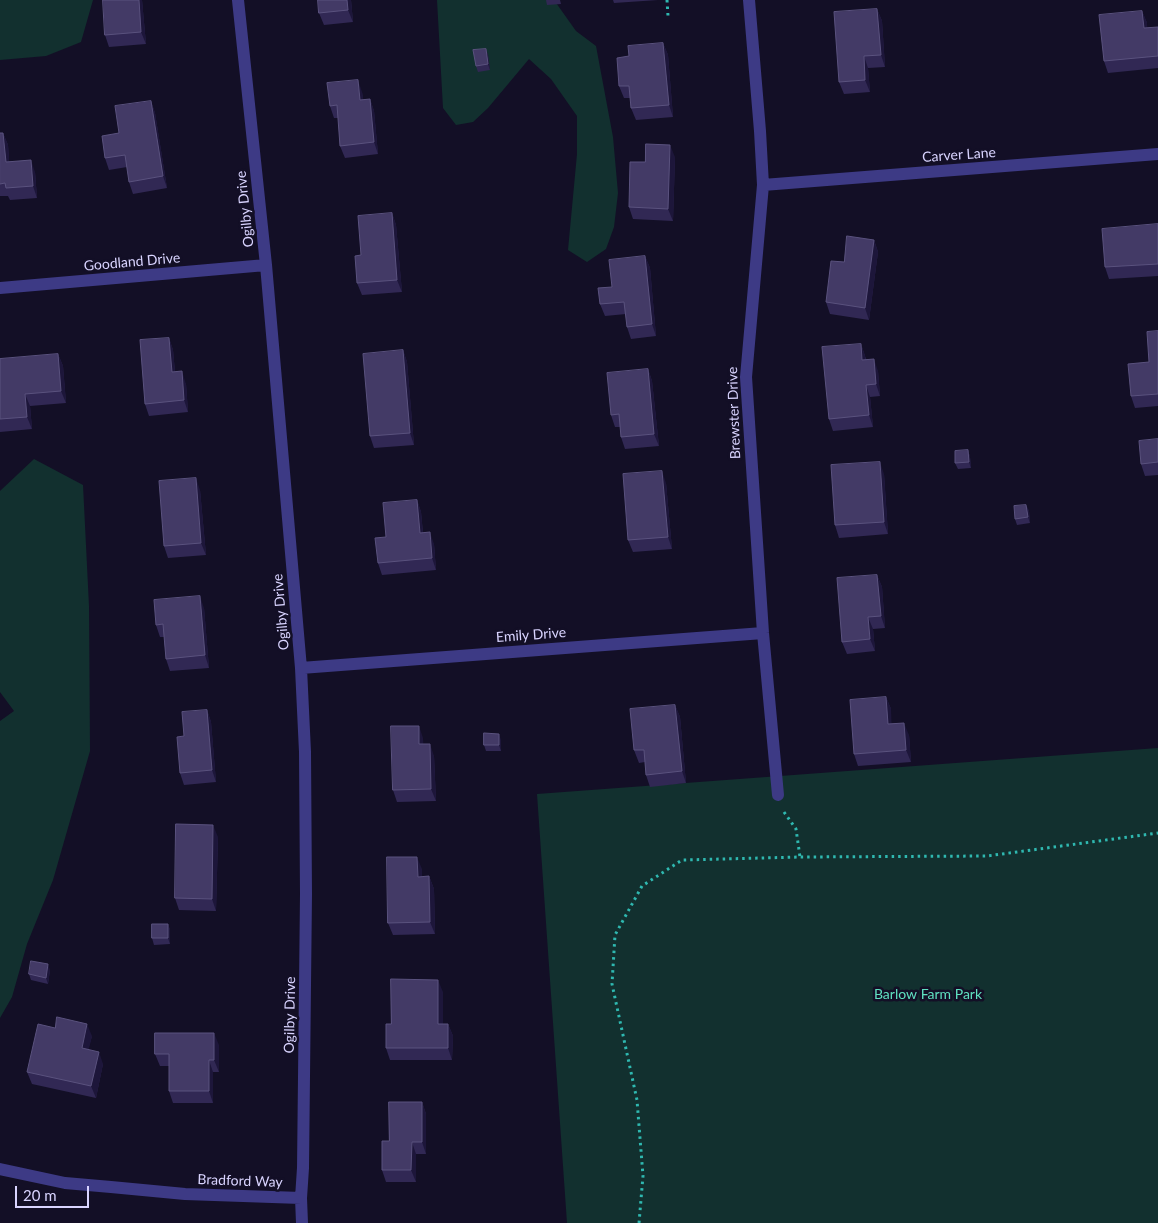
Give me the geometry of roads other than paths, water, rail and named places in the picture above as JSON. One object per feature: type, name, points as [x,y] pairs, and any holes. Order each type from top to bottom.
[{"type":"street","name":"Ogilby Drive","points":[[238,0],[266,265],[301,668],[305,752],[306,894],[302,1223]]},
{"type":"street","name":"Brewster Drive","points":[[749,0],[763,185],[746,377],[763,633],[778,794]]},
{"type":"street","name":"Carver Lane","points":[[763,185],[1158,154]]},
{"type":"street","name":"Goodland Drive","points":[[0,288],[266,265]]},
{"type":"street","name":"Emily Drive","points":[[301,668],[763,633]]},
{"type":"street","name":"Bradford Way","points":[[0,1169],[83,1185],[185,1194],[301,1198]]},
{"type":"park label","name":"Barlow Farm Park","points":[[928,994]]}]
